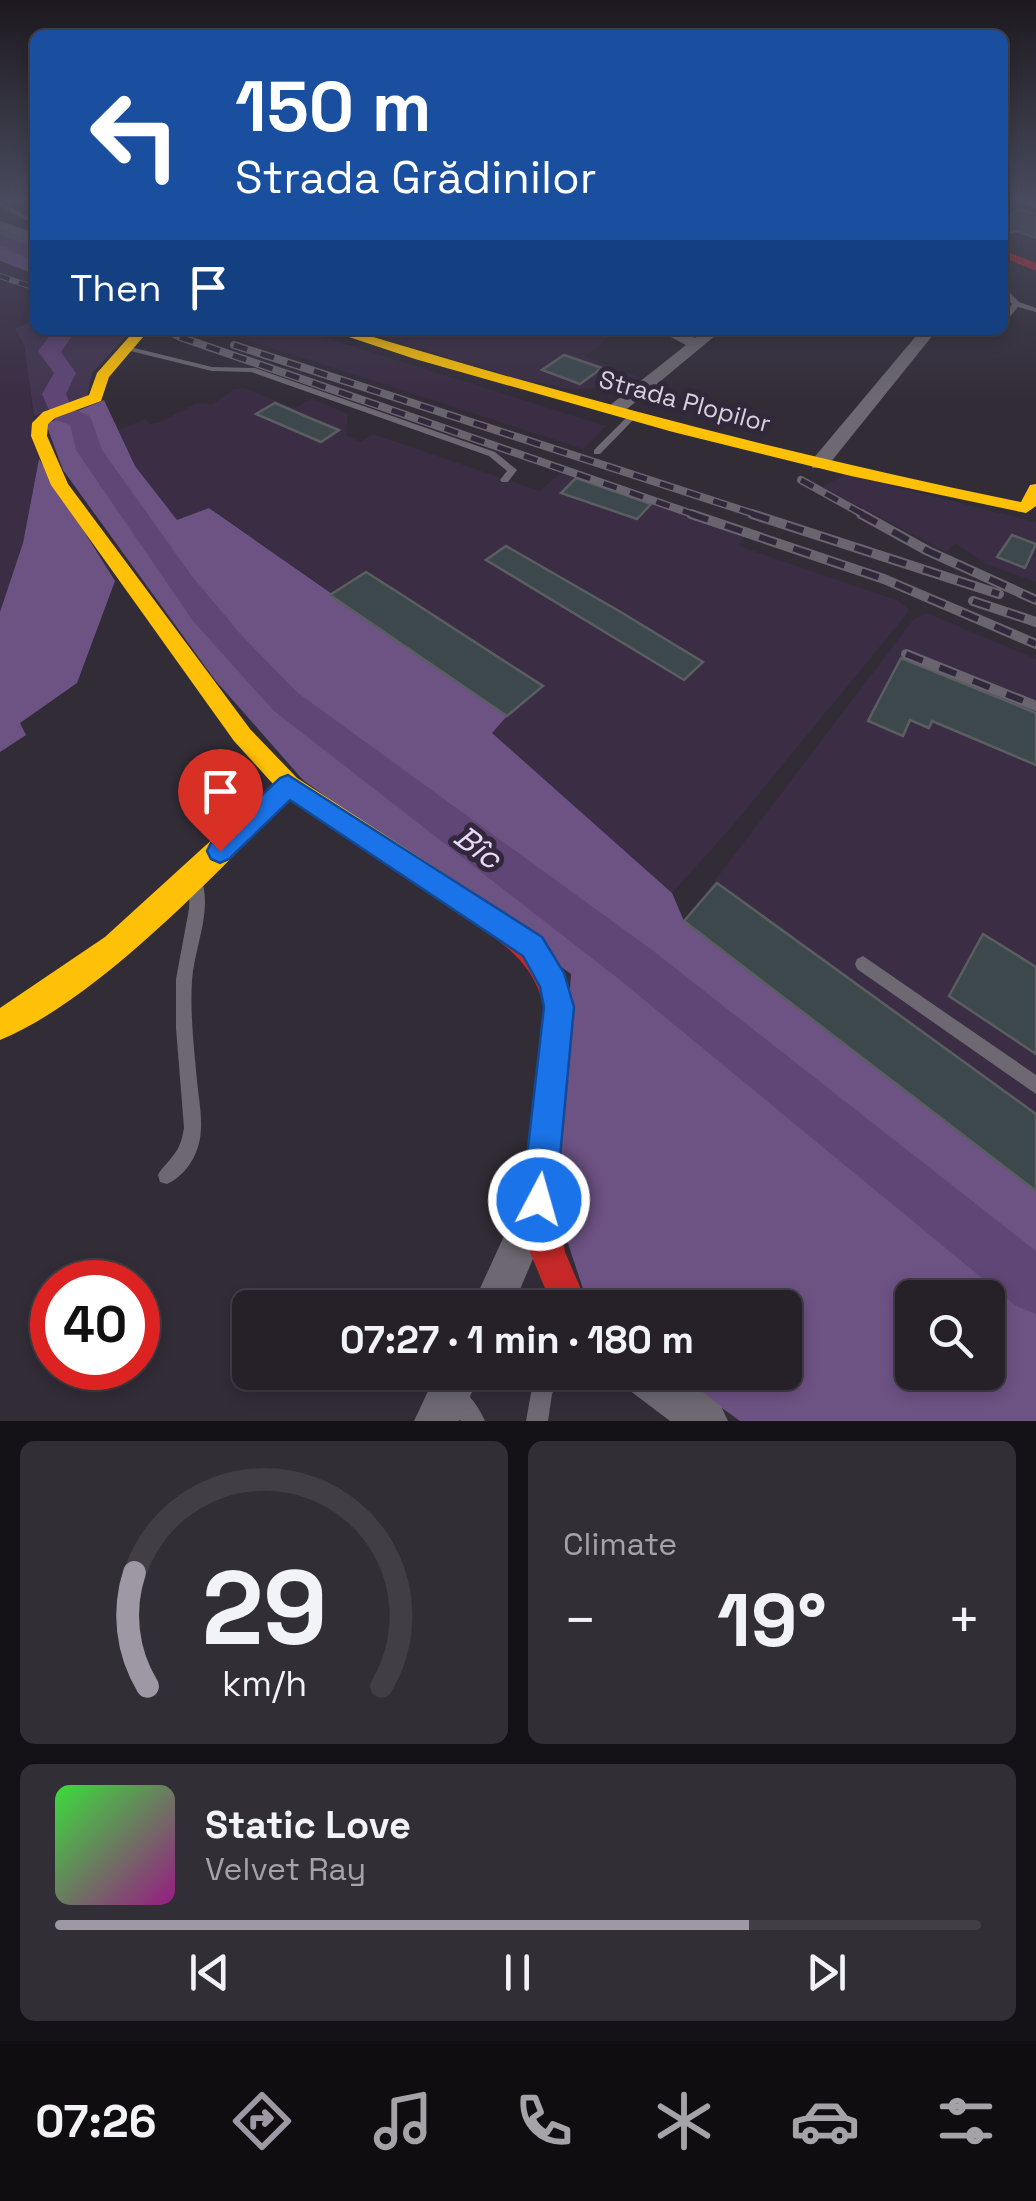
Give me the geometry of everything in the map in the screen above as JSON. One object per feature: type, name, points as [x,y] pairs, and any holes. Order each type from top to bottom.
[{"type":"main road","points":[[137,335],[102,376],[96,398],[49,415],[40,423],[39,436],[60,485],[242,735],[288,786],[532,946],[544,964],[559,1007],[539,1200],[548,1252],[564,1290]]},
{"type":"main road","name":"Strada Plopilor","points":[[351,335],[530,390],[819,464],[1033,496]]},
{"type":"main road","points":[[0,1026],[44,1001],[197,873],[288,786]]},
{"type":"street","points":[[675,335],[696,344]]},
{"type":"street","points":[[624,412],[708,335]]},
{"type":"street","points":[[819,464],[924,335]]},
{"type":"street","points":[[498,1290],[539,1200]]},
{"type":"street","points":[[664,1390],[706,1421]]},
{"type":"lane","points":[[1008,295],[1016,304],[1036,310]]},
{"type":"lane","points":[[1008,316],[1016,304]]},
{"type":"lane","points":[[125,347],[212,369],[252,370],[492,454],[512,470],[506,480]]},
{"type":"lane","points":[[597,452],[624,412]]},
{"type":"lane","points":[[167,1175],[178,1166],[189,1147],[193,1128],[184,980],[197,909],[197,873]]},
{"type":"lane","points":[[863,964],[1036,1085]]},
{"type":"lane","points":[[537,1421],[543,1390]]},
{"type":"shaded area","points":[[0,268],[20,268],[30,272],[30,322],[15,329],[24,345],[39,459],[23,543],[0,612]]},
{"type":"shaded area","points":[[30,322],[30,335],[127,335],[92,373],[87,398],[34,416],[24,345],[15,329]]},
{"type":"shaded area","points":[[231,335],[317,335],[606,426],[583,449]]},
{"type":"shaded area","points":[[374,335],[609,335],[584,356],[639,377],[631,384],[573,390],[519,379]]},
{"type":"shaded area","points":[[244,388],[295,408],[312,398],[348,414],[346,435],[360,442],[373,434],[540,491],[560,473],[575,478],[745,536],[739,546],[896,600],[910,610],[729,830],[672,893],[491,733],[507,716],[210,508],[177,521],[135,466],[118,430],[145,419],[150,424],[160,422],[197,403],[213,404],[234,389]]},
{"type":"shaded area","points":[[104,400],[135,466],[177,520],[209,508],[507,716],[492,733],[672,893],[684,921],[1036,1191],[1036,1421],[740,1421],[697,1390],[802,1390],[802,1290],[583,1290],[555,1204],[571,974],[303,780],[215,680],[63,470],[46,424]]},
{"type":"shaded area","points":[[39,459],[115,581],[77,683],[20,723],[26,735],[0,752],[0,612],[23,543]]},
{"type":"shaded area","points":[[845,474],[1036,522],[1036,582],[986,564],[955,543],[946,552],[822,487]]},
{"type":"shaded area","points":[[927,613],[1036,659],[1036,1191],[684,921],[913,620]]},
{"type":"building","points":[[564,355],[602,368],[580,384],[542,370]]},
{"type":"building","points":[[275,403],[339,430],[321,442],[256,414]]},
{"type":"building","points":[[576,478],[651,504],[637,519],[561,493]]},
{"type":"building","points":[[1012,535],[1036,544],[1025,568],[997,557]]},
{"type":"building","points":[[506,546],[703,662],[684,680],[486,560]]},
{"type":"building","points":[[366,572],[543,686],[507,716],[330,595]]},
{"type":"building","points":[[901,658],[1036,713],[1036,765],[932,721],[929,728],[910,720],[903,736],[868,721]]},
{"type":"building","points":[[717,883],[1036,1114],[1036,1191],[684,921]]},
{"type":"building","points":[[983,934],[1036,967],[1036,1054],[949,996]]},
{"type":"waterway","name":"Bîc","points":[[64,335],[49,351],[65,373],[54,394],[62,414],[81,421],[89,450],[157,550],[257,674],[286,702],[636,965],[1036,1286]]},
{"type":"railway","points":[[0,276],[30,286]]},
{"type":"railway","points":[[174,335],[186,340]]},
{"type":"railway","points":[[180,337],[698,516]]},
{"type":"railway","points":[[234,345],[760,516]]},
{"type":"railway","points":[[801,480],[866,516]]},
{"type":"railway","points":[[691,514],[884,579],[1036,644]]},
{"type":"railway","points":[[752,514],[999,594]]},
{"type":"railway","points":[[861,514],[928,551],[1036,600]]},
{"type":"railway","points":[[973,601],[1036,622]]},
{"type":"railway","points":[[906,654],[1036,706]]},
{"type":"traffic: slow","points":[[138,335],[102,376],[96,398],[49,415],[40,423],[39,436],[60,485],[242,735],[288,785],[483,914]]},
{"type":"traffic: slow","points":[[352,335],[592,405],[851,471],[1026,508],[1036,489]]},
{"type":"traffic: slow","points":[[0,1025],[39,1002],[114,946],[288,785]]},
{"type":"traffic: jam","points":[[483,914],[533,951],[549,974],[559,1007],[539,1200],[548,1252],[564,1290]]},
{"type":"route","points":[[220,851],[288,786],[532,946],[554,983],[559,1007],[539,1200]]}]
